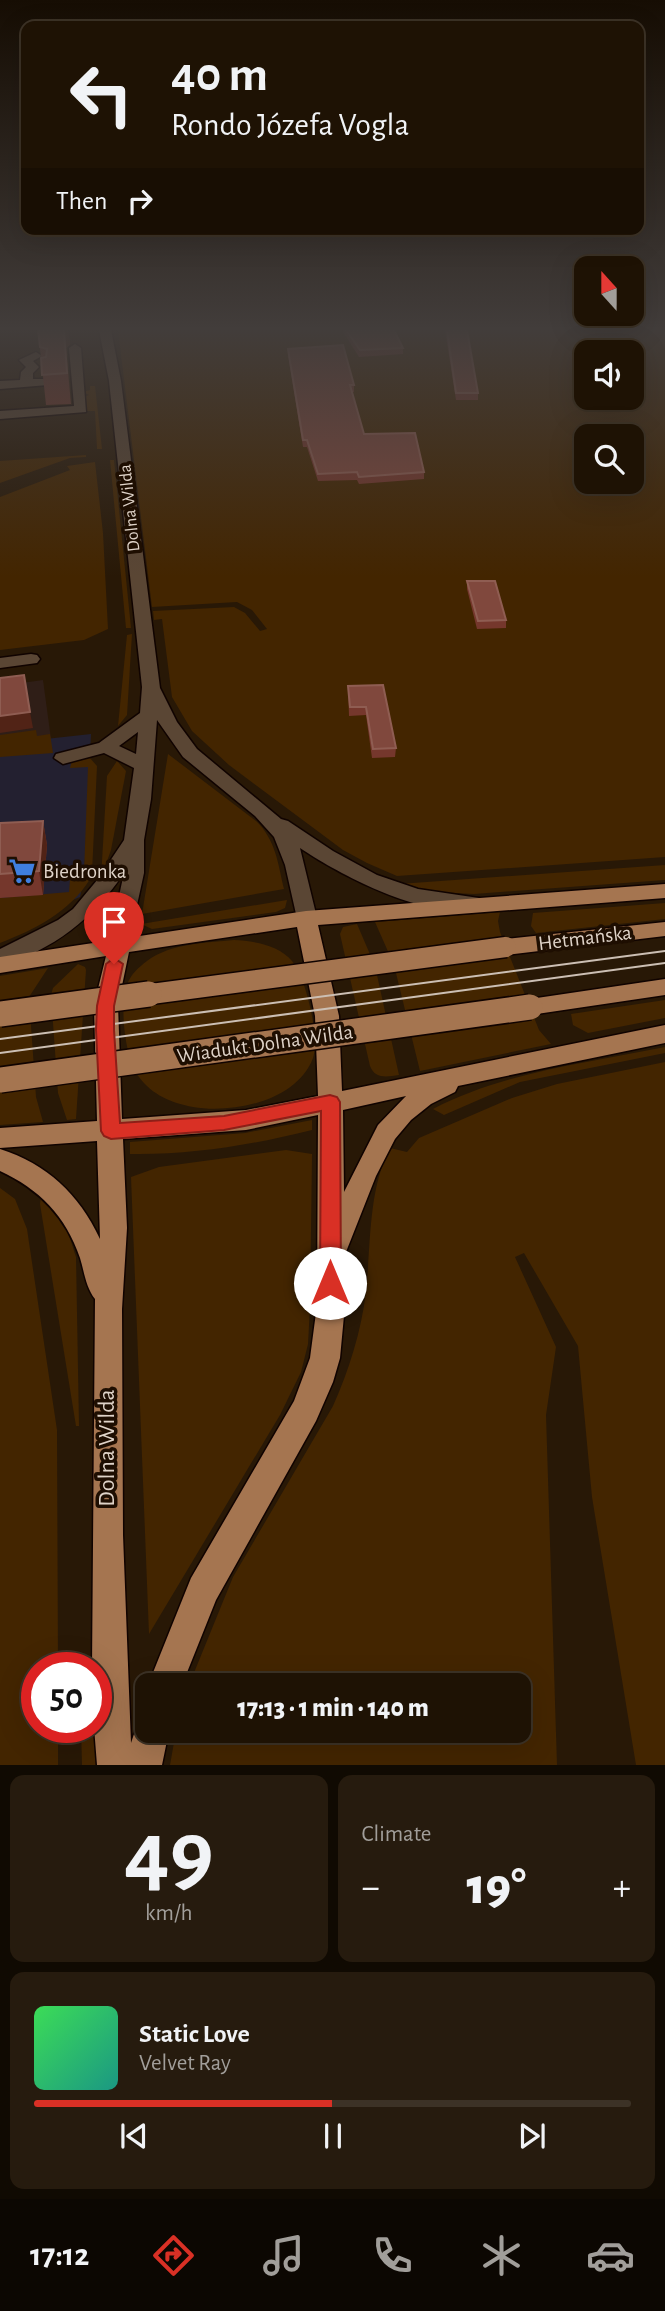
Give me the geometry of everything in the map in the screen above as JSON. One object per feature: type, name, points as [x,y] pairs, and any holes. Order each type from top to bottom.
[{"type":"main road","points":[[0,965],[306,919],[665,891]]},
{"type":"main road","points":[[170,1673],[203,1590],[305,1411],[318,1382],[330,1328],[330,1102],[327,1016],[306,919]]},
{"type":"main road","name":"Hetmańska","points":[[0,1014],[506,947],[665,929]]},
{"type":"main road","name":"Dolna Wilda","points":[[115,1765],[110,1709],[107,1549],[108,1309],[114,1228],[106,1006],[119,946]]},
{"type":"main road","name":"Wiadukt Dolna Wilda","points":[[0,1080],[665,987]]},
{"type":"main road","points":[[0,1138],[224,1123],[665,1034]]},
{"type":"main road","points":[[330,1261],[370,1161],[394,1120],[406,1107],[434,1089],[487,1070]]},
{"type":"main road","points":[[0,1159],[43,1180],[66,1205],[89,1240],[108,1309]]},
{"type":"main road","points":[[144,1765],[149,1743]]},
{"type":"street","points":[[0,415],[36,412]]},
{"type":"street","name":"Dolna Wilda","points":[[119,412],[150,687],[144,765],[134,840],[134,873],[119,946]]},
{"type":"street","points":[[0,663],[31,659]]},
{"type":"street","name":"Dolna Wilda","points":[[150,687],[171,729],[191,754],[268,816],[287,844],[306,919]]},
{"type":"street","points":[[63,758],[106,747],[148,715]]},
{"type":"street","points":[[106,747],[144,765]]},
{"type":"street","points":[[268,816],[331,860],[375,883],[433,899],[483,904]]},
{"type":"street","points":[[0,958],[52,935],[85,912],[102,892],[134,840]]},
{"type":"shaded area","points":[[95,412],[98,412],[102,449],[97,449]]},
{"type":"shaded area","points":[[128,412],[665,412],[665,857],[397,876],[343,850],[229,765],[192,731],[172,697],[162,619],[154,620],[153,611],[234,607],[245,613],[260,631],[267,629],[252,610],[237,602],[152,607]]},
{"type":"shaded area","points":[[86,455],[70,458],[0,483],[0,461]]},
{"type":"shaded area","points":[[110,460],[114,460],[131,628],[126,628]]},
{"type":"shaded area","points":[[95,462],[103,533],[108,629],[84,640],[0,650],[0,497],[70,470],[67,466]]},
{"type":"shaded area","points":[[132,634],[127,715],[118,726],[127,635]]},
{"type":"shaded area","points":[[43,680],[51,739],[0,744],[0,686]]},
{"type":"shaded area","points":[[36,730],[37,736],[50,734],[53,753],[0,757],[0,735]]},
{"type":"shaded area","points":[[91,734],[84,878],[80,897],[0,929],[0,744]]},
{"type":"shaded area","points":[[168,754],[263,828],[275,853],[284,889],[142,914]]},
{"type":"shaded area","points":[[89,757],[97,766],[92,873],[84,873],[88,767],[70,768],[72,760]]},
{"type":"shaded area","points":[[117,761],[126,771],[111,850],[101,878],[107,776]]},
{"type":"shaded area","points":[[665,865],[665,880],[474,894],[436,892],[399,884]]},
{"type":"shaded area","points":[[84,876],[90,879],[82,891],[62,910],[38,926],[0,943],[0,898],[69,892],[70,879]]},
{"type":"shaded area","points":[[287,900],[285,908],[276,912],[152,929],[141,924]]},
{"type":"shaded area","points":[[665,903],[665,919],[536,933],[531,926],[533,913]]},
{"type":"shaded area","points":[[500,912],[500,932],[539,1030],[551,1044],[420,1071],[394,965],[375,922]]},
{"type":"shaded area","points":[[357,924],[375,966],[399,1075],[378,1075],[370,1066],[340,934],[343,927]]},
{"type":"shaded area","points":[[234,940],[273,948],[292,961],[302,980],[310,1008],[315,1037],[313,1058],[305,1073],[293,1085],[262,1101],[244,1106],[209,1109],[178,1103],[156,1093],[134,1069],[127,1046],[124,1018],[128,981],[144,963],[156,955],[189,945]]},
{"type":"shaded area","points":[[78,964],[86,970],[76,1119],[67,1120],[58,1093],[51,995],[53,988]]},
{"type":"shaded area","points":[[48,968],[29,997],[36,1097],[43,1122],[0,1125],[0,976]]},
{"type":"shaded area","points":[[665,1000],[665,1018],[588,1033],[573,1025],[571,1014]]},
{"type":"shaded area","points":[[665,1047],[665,1053],[520,1082],[444,1115],[433,1109],[460,1096],[517,1077]]},
{"type":"shaded area","points":[[665,1062],[665,1765],[636,1765],[592,1497],[578,1346],[524,1253],[515,1257],[556,1347],[546,1415],[557,1765],[170,1765],[174,1743],[531,1743],[531,1673],[194,1673],[233,1577],[333,1406],[344,1379],[364,1307],[374,1200],[390,1148],[407,1152],[419,1138],[512,1098],[557,1084]]},
{"type":"shaded area","points":[[312,1120],[312,1130],[267,1140],[199,1151],[130,1154],[130,1142],[245,1133]]},
{"type":"shaded area","points":[[286,1150],[312,1154],[310,1307],[308,1344],[301,1372],[280,1415],[149,1634],[131,1177],[159,1167]]},
{"type":"shaded area","points":[[0,1188],[15,1199],[27,1229],[57,1430],[58,1652],[21,1652],[21,1743],[58,1743],[58,1765],[0,1765]]},
{"type":"shaded area","points":[[41,1196],[52,1206],[67,1229],[76,1257],[79,1426],[76,1426],[40,1204]]},
{"type":"shaded area","points":[[81,1743],[99,1743],[103,1765],[82,1765]]},
{"type":"building","points":[[298,412],[358,412],[364,434],[415,433],[424,472],[359,477],[357,472],[318,474],[307,440],[303,440]]},
{"type":"building","points":[[467,581],[495,581],[506,620],[478,621]]},
{"type":"building","points":[[24,675],[30,712],[0,716],[0,678]]},
{"type":"building","points":[[383,685],[396,748],[373,749],[366,707],[350,707],[348,686]]},
{"type":"building","points":[[43,821],[39,871],[0,874],[0,823]]},
{"type":"tram line","points":[[0,1039],[665,951]]},
{"type":"tram line","points":[[0,1053],[665,963]]},
{"type":"place","name":"Biedronka","points":[[22,871]]},
{"type":"route","points":[[114,964],[106,1006],[105,1030],[111,1131],[224,1123],[330,1102],[330,1283]]}]
